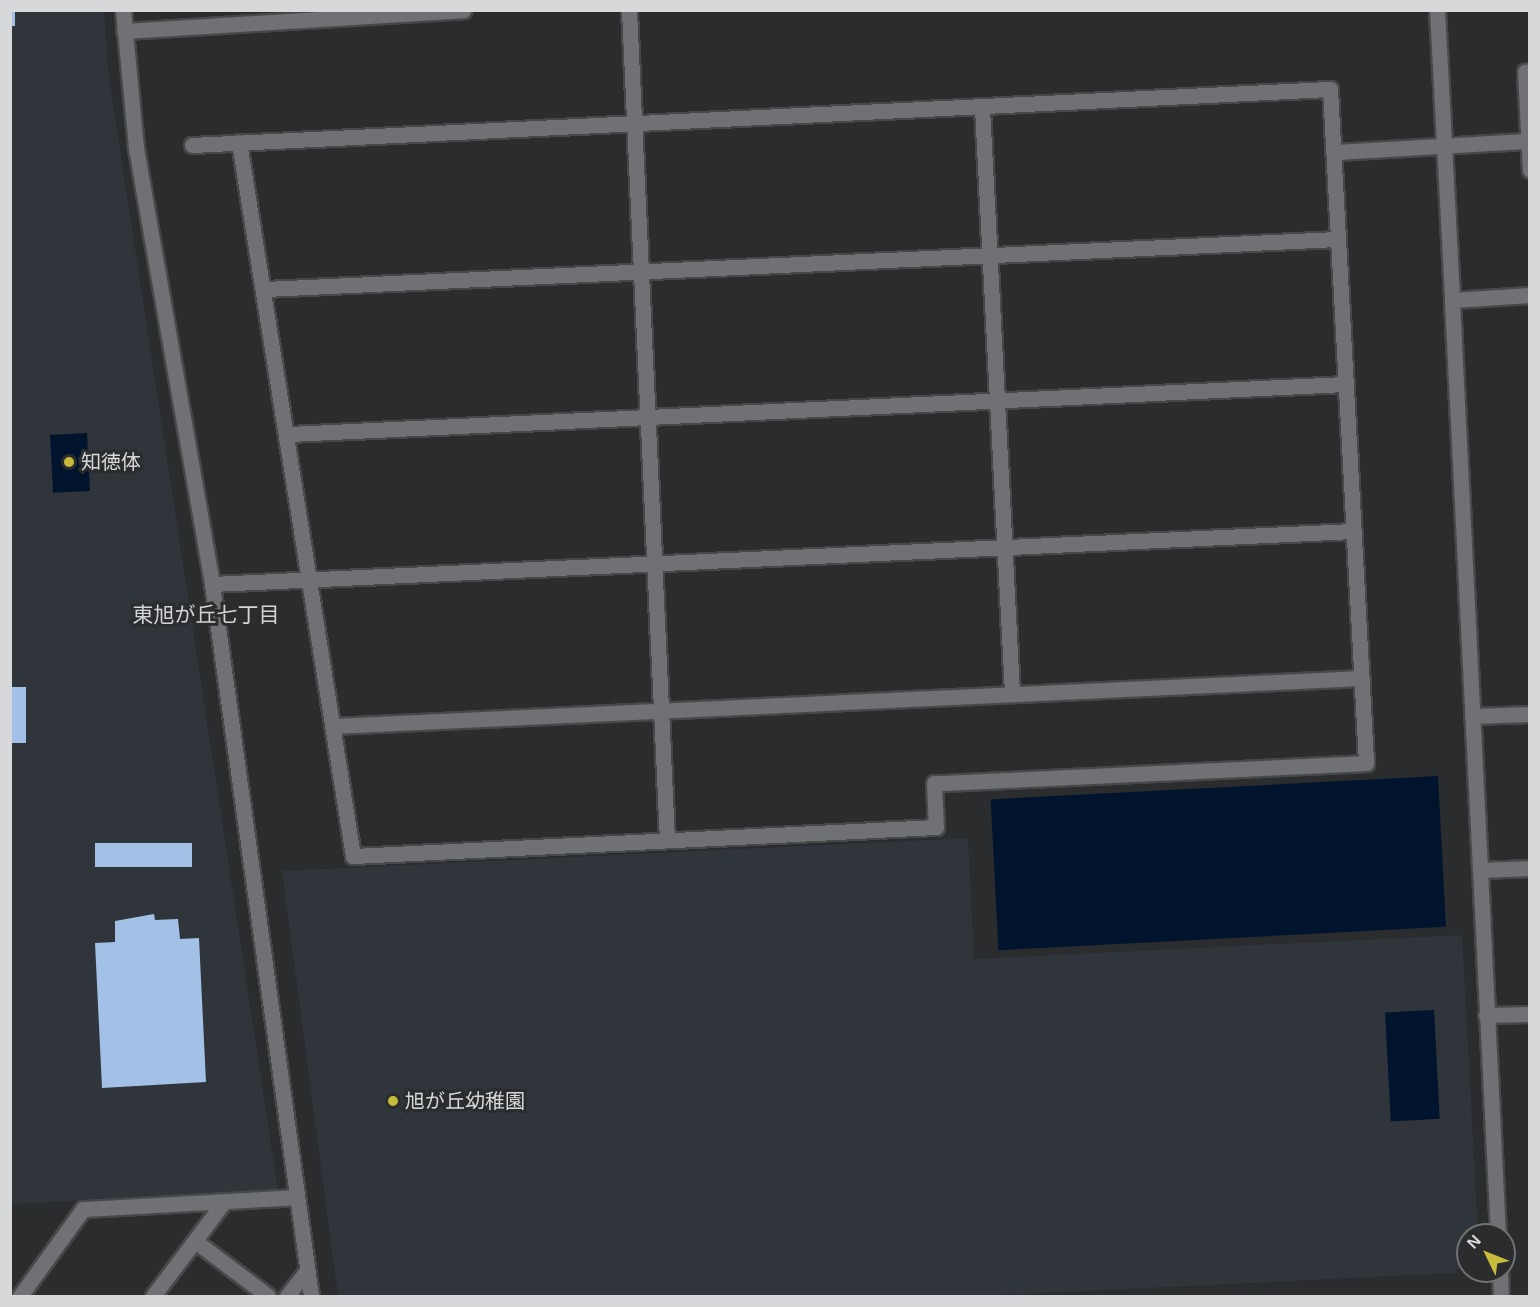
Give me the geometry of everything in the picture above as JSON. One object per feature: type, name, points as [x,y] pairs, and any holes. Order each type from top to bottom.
[{"type":"street","points":[[123,10],[136,148],[212,584],[311,1296]]},
{"type":"street","points":[[124,31],[463,10]]},
{"type":"street","points":[[629,10],[667,840]]},
{"type":"street","points":[[1437,10],[1497,1223]]},
{"type":"street","points":[[1530,71],[1525,72],[1526,141],[1530,170]]},
{"type":"street","points":[[192,145],[239,142],[634,122],[1330,89],[1366,763],[934,783],[936,827],[353,856],[289,434],[239,142]]},
{"type":"street","points":[[982,107],[999,400],[1012,694]]},
{"type":"street","points":[[1335,152],[1526,141]]},
{"type":"street","points":[[265,289],[1338,239]]},
{"type":"street","points":[[1452,300],[1530,295]]},
{"type":"street","points":[[289,434],[1345,384]]},
{"type":"street","points":[[212,584],[1352,531]]},
{"type":"street","points":[[333,726],[661,713],[1362,678]]},
{"type":"street","points":[[1472,716],[1530,714]]},
{"type":"street","points":[[1481,870],[1530,868]]},
{"type":"street","points":[[1486,1015],[1530,1014]]},
{"type":"street","points":[[20,1296],[83,1209],[223,1203],[296,1197]]},
{"type":"street","points":[[153,1296],[223,1203]]},
{"type":"street","points":[[195,1241],[268,1296]]},
{"type":"street","points":[[287,1296],[306,1272]]},
{"type":"shaded area","points":[[11,11],[104,11],[108,71],[278,1190],[11,1204]]},
{"type":"shaded area","points":[[968,838],[974,959],[1462,935],[1477,1223],[1456,1223],[1456,1271],[1454,1273],[983,1296],[338,1296],[282,871]]},
{"type":"water","points":[[87,433],[90,491],[53,493],[50,435]]},
{"type":"water","points":[[1438,776],[1446,927],[999,950],[991,799]]},
{"type":"water","points":[[1434,1010],[1440,1119],[1391,1121],[1385,1013]]},
{"type":"building","points":[[10,10],[15,10],[15,26],[10,26]]},
{"type":"building","points":[[10,687],[26,687],[26,743],[10,743]]},
{"type":"building","points":[[95,843],[192,843],[192,867],[95,867]]},
{"type":"building","points":[[154,914],[155,920],[178,919],[180,939],[199,938],[206,1082],[102,1088],[95,943],[115,942],[115,921]]},
{"type":"place","name":"知徳体","points":[[69,462]]},
{"type":"place","name":"旭が丘幼稚園","points":[[393,1101]]},
{"type":"district","name":"東旭が丘七丁目","points":[[206,615]]}]
